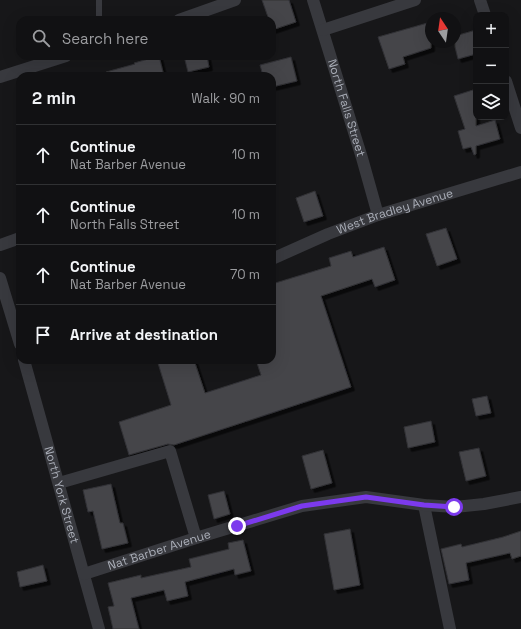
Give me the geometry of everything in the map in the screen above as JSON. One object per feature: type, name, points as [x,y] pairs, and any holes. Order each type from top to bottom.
[{"type":"street","points":[[190,16],[235,0]]},
{"type":"street","name":"North Falls Street","points":[[313,0],[378,215]]},
{"type":"street","points":[[323,30],[415,0]]},
{"type":"street","points":[[480,0],[484,12]]},
{"type":"street","points":[[0,77],[53,60]]},
{"type":"street","points":[[507,84],[521,128]]},
{"type":"street","name":"West Bradley Avenue","points":[[276,257],[328,234],[378,215],[521,172]]},
{"type":"street","points":[[0,245],[16,239]]},
{"type":"street","points":[[0,278],[16,330]]},
{"type":"street","name":"North York Street","points":[[25,364],[99,629]]},
{"type":"street","points":[[59,483],[170,451],[196,538]]},
{"type":"street","name":"Nat Barber Avenue","points":[[84,574],[302,506],[366,497],[424,505]]},
{"type":"street","points":[[450,629],[424,505],[454,507],[484,504],[521,497]]},
{"type":"lane","points":[[99,0],[99,16]]},
{"type":"building","points":[[262,0],[289,0],[296,22],[276,29],[276,16],[268,16]]},
{"type":"building","points":[[425,24],[425,48],[431,48],[403,57],[405,64],[389,69],[378,37]]},
{"type":"building","points":[[473,31],[473,55],[458,59],[455,48],[461,48],[461,34]]},
{"type":"building","points":[[291,57],[297,81],[276,86],[276,72],[262,72],[260,65]]},
{"type":"building","points":[[145,60],[160,60],[163,72],[106,72],[135,64],[134,63]]},
{"type":"building","points":[[185,60],[208,60],[209,67],[188,72]]},
{"type":"building","points":[[473,90],[473,120],[476,120],[476,126],[495,120],[500,139],[476,146],[476,154],[474,155],[471,147],[463,149],[458,131],[465,129],[454,96]]},
{"type":"building","points":[[315,191],[323,216],[304,222],[296,198]]},
{"type":"building","points":[[446,228],[457,259],[437,266],[426,234]]},
{"type":"building","points":[[384,247],[395,280],[375,287],[372,279],[321,296],[351,387],[174,445],[168,444],[129,455],[119,422],[171,405],[158,364],[195,364],[205,393],[261,375],[257,364],[276,364],[276,283],[331,266],[329,258],[351,251],[353,257]]},
{"type":"building","points":[[487,396],[491,413],[476,416],[472,399]]},
{"type":"building","points":[[431,421],[435,442],[408,448],[404,427]]},
{"type":"building","points":[[479,448],[486,476],[466,481],[459,452]]},
{"type":"building","points":[[323,450],[332,483],[311,489],[302,456]]},
{"type":"building","points":[[111,484],[120,523],[123,523],[128,543],[102,549],[93,511],[88,512],[83,490]]},
{"type":"building","points":[[224,491],[230,514],[214,519],[208,495]]},
{"type":"building","points":[[350,529],[360,585],[334,590],[324,534]]},
{"type":"building","points":[[521,531],[521,556],[512,559],[510,553],[466,563],[469,580],[449,584],[441,549],[461,544],[462,547]]},
{"type":"building","points":[[243,540],[251,571],[235,575],[234,569],[185,582],[188,596],[167,601],[164,590],[131,598],[139,629],[113,629],[108,607],[114,606],[108,583],[141,575],[141,578],[191,567],[189,559],[229,549],[228,543]]},
{"type":"building","points":[[43,565],[47,581],[20,587],[17,572]]},
{"type":"route","points":[[237,526],[302,506],[366,497],[424,505],[454,507]]}]
